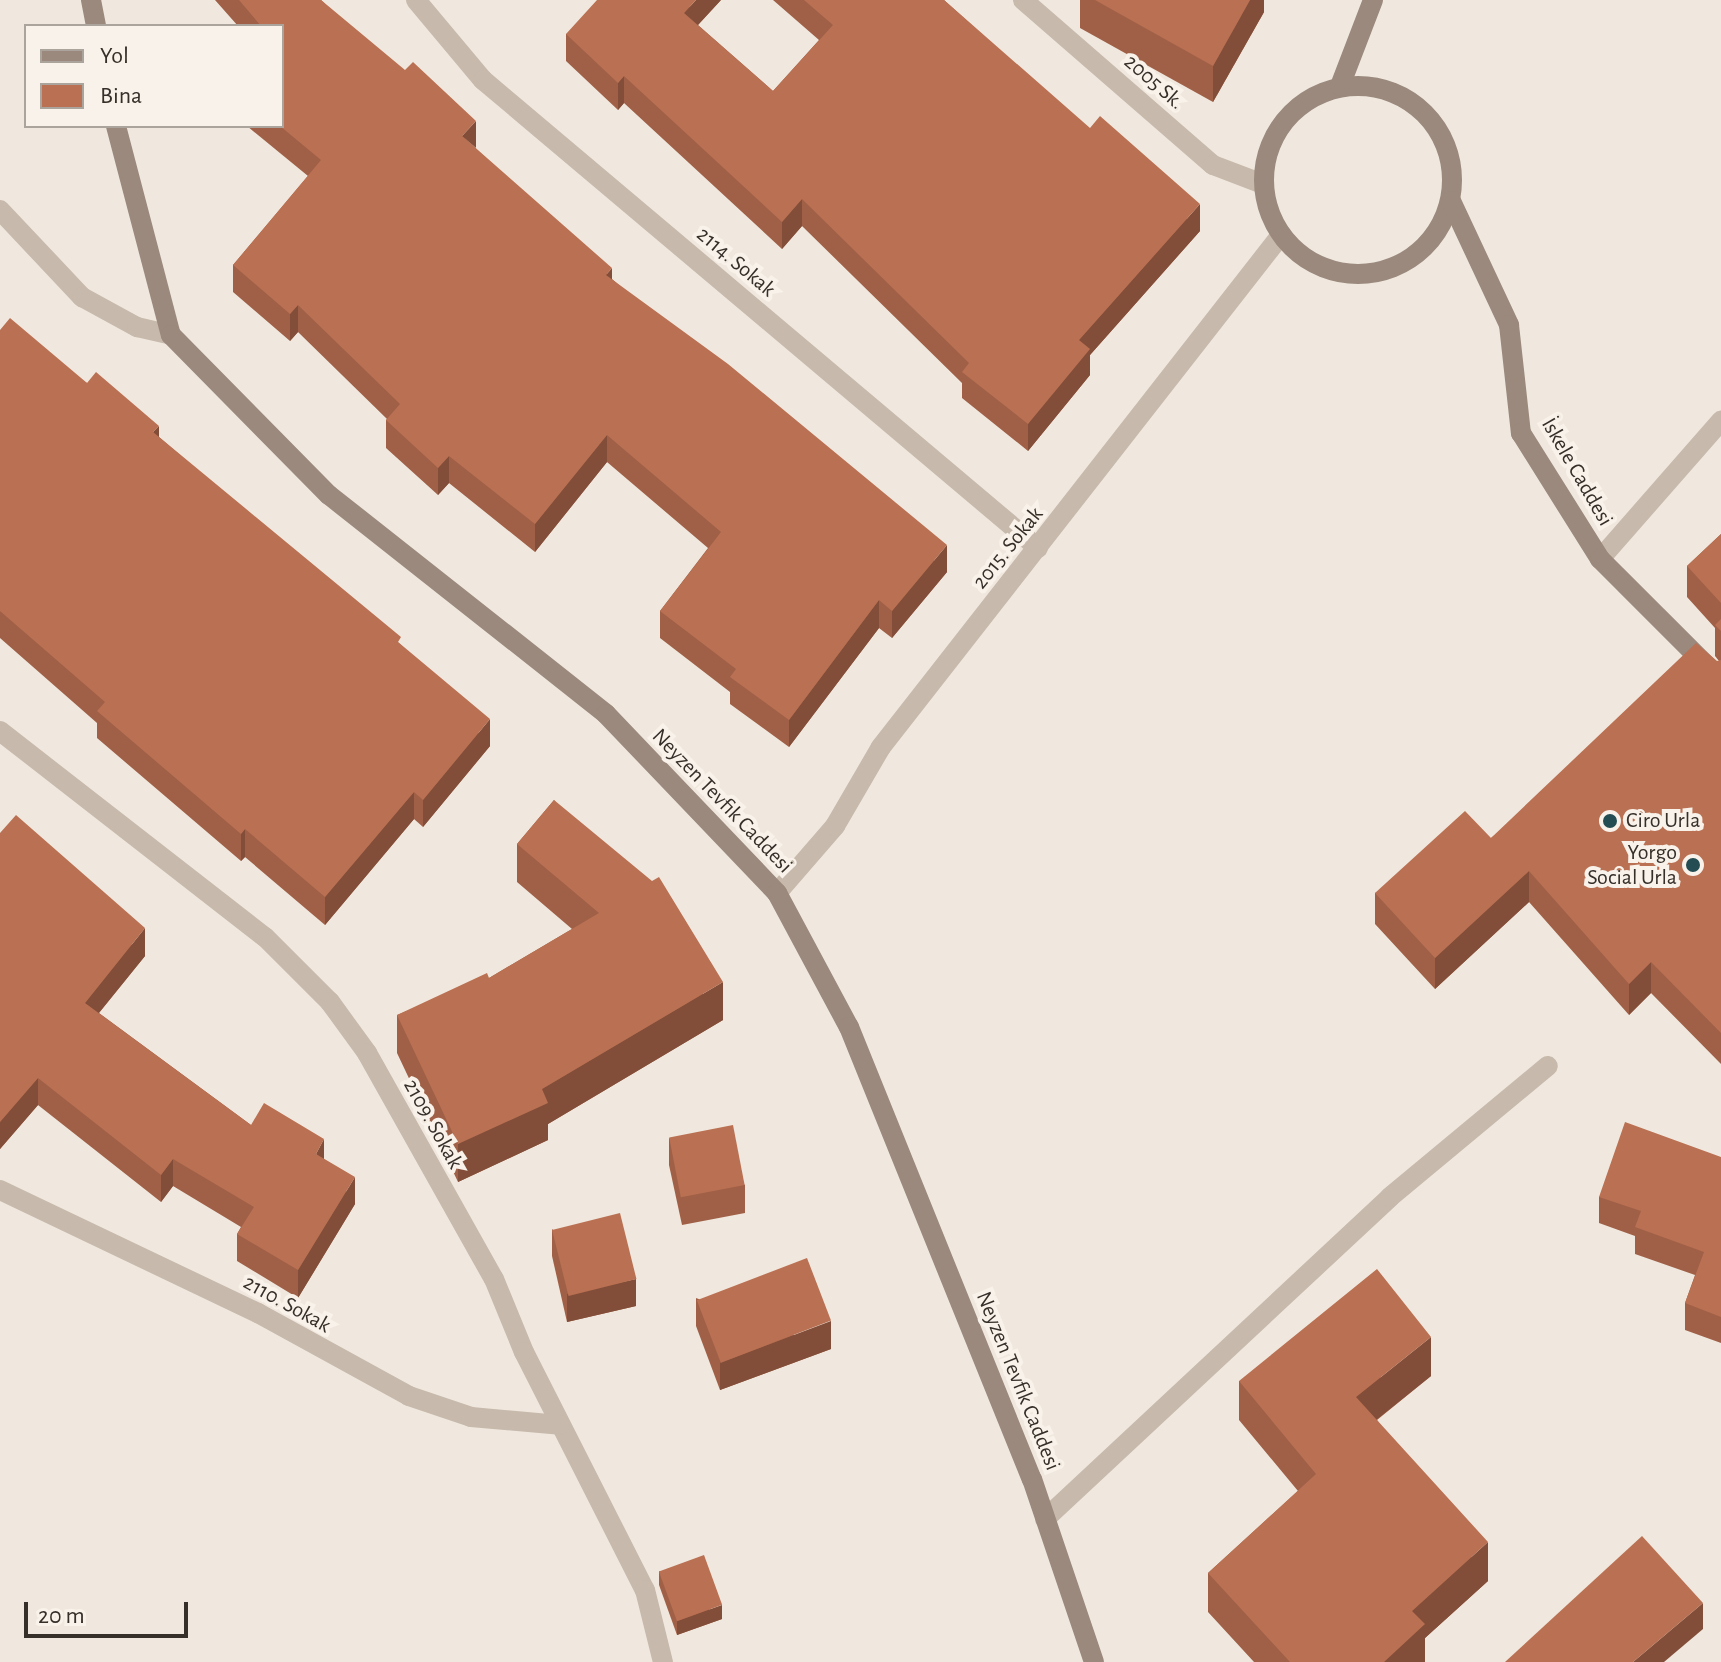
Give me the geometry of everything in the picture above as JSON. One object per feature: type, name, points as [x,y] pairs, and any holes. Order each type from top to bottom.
[{"type":"street","points":[[91,0],[96,24]]},
{"type":"street","name":"2114. Sokak","points":[[416,0],[483,80],[1038,548]]},
{"type":"street","name":"2005 Sk.","points":[[1023,0],[1213,165],[1263,184]]},
{"type":"street","points":[[1340,86],[1373,0]]},
{"type":"street","points":[[1366,85],[1393,91],[1426,115],[1448,149],[1451,201],[1424,248],[1377,273],[1323,268],[1281,235],[1263,184],[1275,132],[1314,96],[1340,86],[1366,85]]},
{"type":"street","name":"Neyzen Tevfik Caddesi","points":[[117,128],[171,335],[329,495],[606,714],[777,893],[849,1027],[1045,1519],[1094,1662]]},
{"type":"street","name":"İskele Caddesi","points":[[1451,201],[1509,325],[1521,433],[1600,559],[1721,680]]},
{"type":"street","points":[[0,210],[82,297],[137,327],[171,335]]},
{"type":"street","name":"2015. Sokak","points":[[777,893],[835,826],[881,747],[1281,235]]},
{"type":"street","points":[[1600,559],[1721,421]]},
{"type":"street","name":"2109. Sokak","points":[[0,731],[265,937],[330,1002],[367,1053],[494,1279],[560,1425],[645,1590],[663,1662]]},
{"type":"street","points":[[1045,1519],[1390,1197],[1548,1066]]},
{"type":"street","name":"2110. Sokak","points":[[0,1190],[258,1313],[409,1396],[471,1417],[560,1425]]},
{"type":"building","points":[[239,0],[321,0],[405,70],[413,62],[476,121],[462,136],[612,268],[606,275],[728,364],[947,545],[892,611],[879,600],[789,720],[730,677],[736,669],[660,611],[721,532],[607,435],[535,524],[449,456],[438,468],[386,420],[400,404],[298,305],[290,314],[233,265],[321,160],[282,128],[284,24],[259,24]]},
{"type":"building","points":[[597,0],[696,0],[684,13],[773,91],[833,25],[804,0],[944,0],[1090,128],[1100,116],[1200,204],[1079,340],[1090,349],[1028,424],[962,372],[969,363],[802,199],[782,222],[624,76],[618,83],[566,34]]},
{"type":"building","points":[[1095,0],[1250,0],[1213,66]]},
{"type":"building","points":[[10,318],[87,383],[96,372],[159,426],[153,432],[401,637],[398,642],[490,719],[423,800],[414,792],[325,897],[245,829],[241,834],[97,711],[105,702],[0,611],[0,330]]},
{"type":"building","points":[[1721,534],[1721,603],[1687,566]]},
{"type":"building","points":[[1696,643],[1717,661],[1721,660],[1721,1033],[1651,962],[1629,984],[1529,871],[1435,958],[1375,893],[1465,811],[1491,838]]},
{"type":"building","points":[[554,800],[652,881],[659,877],[723,982],[542,1089],[548,1103],[458,1144],[397,1015],[487,973],[489,978],[599,913],[517,844]]},
{"type":"building","points":[[16,815],[145,928],[85,1003],[251,1125],[264,1103],[324,1139],[316,1154],[355,1177],[298,1270],[237,1234],[254,1207],[173,1159],[161,1175],[38,1078],[0,1122],[0,833]]},
{"type":"building","points":[[1625,1122],[1721,1157],[1721,1317],[1685,1303],[1704,1252],[1635,1227],[1641,1211],[1599,1197]]},
{"type":"building","points":[[733,1125],[745,1185],[681,1197],[669,1137]]},
{"type":"building","points":[[620,1213],[636,1279],[569,1296],[552,1230]]},
{"type":"building","points":[[807,1258],[831,1321],[721,1363],[697,1300]]},
{"type":"building","points":[[1377,1269],[1431,1337],[1356,1397],[1488,1542],[1412,1611],[1425,1624],[1384,1662],[1290,1662],[1208,1573],[1316,1474],[1239,1381]]},
{"type":"building","points":[[1642,1536],[1703,1603],[1633,1662],[1505,1662]]},
{"type":"building","points":[[704,1555],[722,1605],[677,1621],[659,1571]]},
{"type":"place","name":"Ciro Urla","points":[[1610,821]]},
{"type":"place","name":"Yorgo Social Urla","points":[[1693,865]]}]
